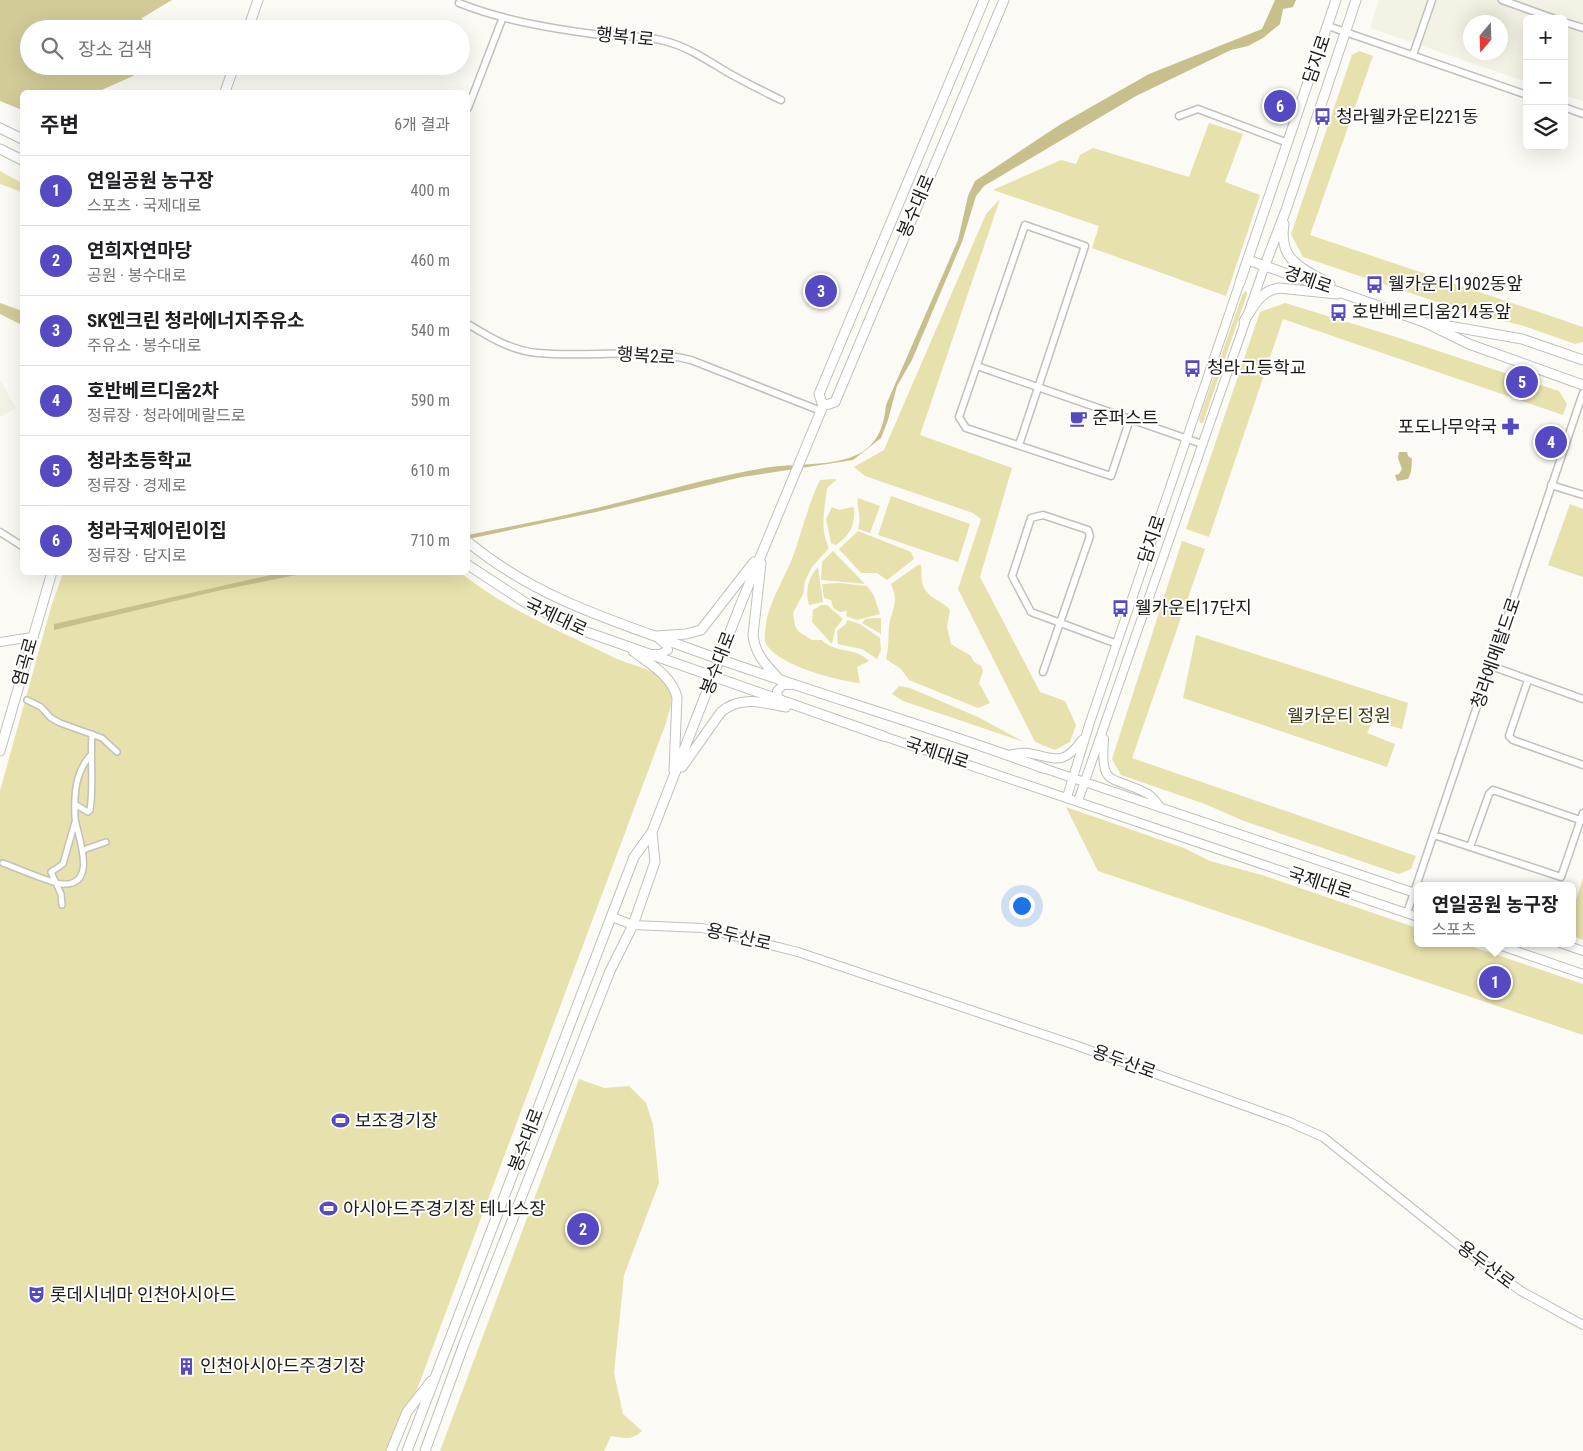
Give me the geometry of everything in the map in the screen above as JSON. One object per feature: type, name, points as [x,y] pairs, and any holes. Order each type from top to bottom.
[{"type":"main road","points":[[251,20],[258,0]]},
{"type":"main road","name":"봉수대로","points":[[407,1451],[634,857],[652,832],[674,779],[719,660],[822,408],[819,394],[984,0]]},
{"type":"main road","name":"봉수대로","points":[[822,408],[835,402],[1004,0]]},
{"type":"main road","name":"담지로","points":[[1240,282],[1336,0]]},
{"type":"main road","points":[[1265,265],[1286,210],[1356,0]]},
{"type":"main road","points":[[225,90],[231,75]]},
{"type":"main road","points":[[0,128],[20,138]]},
{"type":"main road","points":[[0,149],[20,159]]},
{"type":"main road","points":[[1286,210],[1282,238],[1289,257],[1310,272],[1350,295]]},
{"type":"main road","name":"경제로","points":[[1248,260],[1424,322],[1469,344],[1583,385]]},
{"type":"main road","points":[[1244,321],[1260,296],[1270,290],[1279,288],[1350,295]]},
{"type":"main road","name":"경제로","points":[[1424,322],[1522,339],[1583,360]]},
{"type":"main road","name":"국제대로","points":[[470,544],[525,581],[557,599],[596,616],[719,660],[1043,768]]},
{"type":"main road","points":[[654,636],[686,634],[701,630],[762,553]]},
{"type":"main road","points":[[762,553],[752,635],[756,651],[780,680]]},
{"type":"main road","name":"국제대로","points":[[470,566],[535,608],[581,630],[883,736]]},
{"type":"main road","name":"염곡로","points":[[0,751],[51,575]]},
{"type":"main road","points":[[625,645],[670,679],[678,697],[674,779]]},
{"type":"main road","points":[[674,779],[721,712],[729,705],[747,701],[809,711]]},
{"type":"main road","name":"봉수대로","points":[[425,1451],[465,1341],[610,971],[633,925],[655,862],[652,832]]},
{"type":"main road","points":[[391,1451],[407,1412],[437,1373]]},
{"type":"street","points":[[1414,56],[1432,0]]},
{"type":"street","points":[[1502,0],[1544,15]]},
{"type":"street","name":"행복1로","points":[[459,3],[502,17],[595,35],[630,34],[665,41],[698,54],[781,100]]},
{"type":"street","points":[[470,103],[502,17]]},
{"type":"street","points":[[1568,23],[1583,28]]},
{"type":"street","points":[[1328,26],[1523,94]]},
{"type":"street","points":[[1568,108],[1583,114]]},
{"type":"street","points":[[1179,116],[1198,109],[1288,143]]},
{"type":"street","points":[[1019,445],[1085,246],[1024,225],[959,417],[960,422],[966,428],[1111,476],[1130,419]]},
{"type":"street","points":[[1078,801],[1105,729],[1244,321],[1265,265]]},
{"type":"street","name":"담지로","points":[[1067,797],[1090,722],[1240,282]]},
{"type":"street","name":"행복2로","points":[[470,325],[496,342],[536,353],[635,352],[672,355],[691,360],[822,408]]},
{"type":"street","points":[[977,366],[1202,444]]},
{"type":"street","name":"청라에메랄드로","points":[[1419,882],[1583,393]]},
{"type":"street","points":[[1551,485],[1583,495]]},
{"type":"street","points":[[1043,672],[1061,624],[1090,536],[1088,530],[1042,515],[1031,518],[1012,576],[1031,612],[1061,624],[1117,644]]},
{"type":"street","points":[[0,532],[20,545]]},
{"type":"street","points":[[645,652],[660,654],[668,650],[667,646],[654,636]]},
{"type":"street","points":[[0,642],[32,637]]},
{"type":"street","points":[[1491,666],[1583,699]]},
{"type":"street","points":[[1528,680],[1509,736],[1513,740],[1583,765]]},
{"type":"street","points":[[784,702],[778,697],[777,691],[784,685],[792,684]]},
{"type":"street","points":[[27,700],[41,707],[51,718],[60,723],[102,738],[117,752]]},
{"type":"street","points":[[1090,722],[1088,737],[1091,745],[1094,745],[1105,729]]},
{"type":"street","points":[[1007,755],[1026,753],[1045,758],[1061,758],[1076,748],[1090,722]]},
{"type":"street","points":[[1105,729],[1102,765],[1104,770],[1114,781],[1148,793],[1162,808]]},
{"type":"street","points":[[76,805],[88,812],[90,810],[93,783],[90,756],[92,734]]},
{"type":"street","name":"국제대로","points":[[883,736],[1414,916]]},
{"type":"street","points":[[62,905],[60,894],[51,872],[63,864],[75,819],[77,780],[80,771],[90,756]]},
{"type":"street","name":"국제대로","points":[[1043,768],[1414,892]]},
{"type":"street","points":[[1470,846],[1489,794],[1493,790],[1580,820]]},
{"type":"street","points":[[1434,835],[1561,877],[1583,813]]},
{"type":"street","points":[[3,863],[64,884],[78,878],[84,868],[83,850],[75,819]]},
{"type":"street","points":[[83,850],[106,842]]},
{"type":"street","name":"청라에메랄드로","points":[[1407,913],[1414,897]]},
{"type":"street","name":"용두산로","points":[[612,917],[633,925],[702,928],[798,952],[1075,1044],[1287,1121],[1323,1137],[1458,1245],[1521,1291],[1583,1325]]},
{"type":"street","points":[[1505,947],[1583,974]]},
{"type":"shaded area","points":[[0,0],[172,0],[142,18],[142,20],[20,20],[20,75],[134,75],[102,90],[20,90],[20,109],[0,101]]},
{"type":"shaded area","points":[[1275,0],[1296,0],[1293,7],[1283,9],[1280,24],[1263,38],[1248,46],[1231,50],[1136,96],[984,186],[976,196],[962,242],[912,360],[897,386],[881,438],[853,460],[742,477],[596,512],[470,539],[470,535],[588,510],[724,476],[775,466],[833,462],[862,452],[874,442],[881,428],[886,405],[958,240],[968,196],[975,181],[1061,124],[1149,74],[1262,29]]},
{"type":"shaded area","points":[[1379,0],[1583,0],[1583,101],[1568,96],[1568,15],[1523,15],[1523,81],[1463,60],[1508,60],[1508,15],[1463,15],[1463,60],[1370,28]]},
{"type":"shaded area","points":[[0,303],[20,310],[20,324],[0,314]]},
{"type":"shaded area","points":[[0,380],[16,408],[0,417]]},
{"type":"shaded area","points":[[1399,452],[1407,452],[1408,456],[1412,459],[1411,472],[1408,479],[1397,481],[1395,475],[1399,474],[1402,469],[1398,458]]},
{"type":"shaded area","points":[[271,575],[296,575],[217,591],[54,630],[54,624]]},
{"type":"green space","points":[[1359,51],[1373,56],[1310,235],[1583,327],[1583,342],[1575,344],[1524,326],[1470,313],[1303,257],[1291,234],[1352,55]]},
{"type":"green space","points":[[1209,123],[1243,134],[1225,182],[1260,195],[1226,296],[1092,248],[1099,226],[993,190],[1061,160],[1076,164],[1080,155],[1093,148],[1189,177]]},
{"type":"green space","points":[[0,171],[20,182],[20,191],[0,184]]},
{"type":"green space","points":[[1000,199],[920,435],[1012,468],[980,577],[1040,692],[1065,701],[1076,725],[1070,742],[1055,750],[1035,742],[958,589],[981,519],[973,513],[865,476],[854,467],[884,450],[986,214]]},
{"type":"green space","points":[[1246,291],[1247,294],[1203,423],[1200,423],[1199,419],[1243,293]]},
{"type":"green space","points":[[1285,303],[1396,337],[1559,391],[1567,404],[1563,415],[1283,319],[1209,537],[1186,529],[1260,312]]},
{"type":"green space","points":[[835,479],[827,488],[824,511],[824,533],[829,548],[812,567],[805,581],[803,594],[793,613],[795,626],[799,632],[812,640],[822,640],[833,647],[857,653],[869,661],[857,667],[860,683],[822,675],[792,664],[770,649],[765,641],[769,611],[792,559],[816,489],[820,480]]},
{"type":"green space","points":[[891,496],[970,524],[958,562],[878,535]]},
{"type":"green space","points":[[858,498],[880,506],[870,533],[858,529]]},
{"type":"green space","points":[[1570,504],[1583,509],[1583,577],[1548,565]]},
{"type":"green space","points":[[832,507],[839,510],[853,507],[854,509],[854,520],[851,530],[836,545],[831,543],[826,519]]},
{"type":"green space","points":[[858,531],[911,552],[914,559],[887,580],[877,573],[861,573],[839,549]]},
{"type":"green space","points":[[1182,541],[1205,549],[1132,758],[1416,856],[1411,869],[1399,874],[1244,821],[1205,804],[1121,775],[1112,759]]},
{"type":"green space","points":[[833,551],[865,584],[821,580],[822,562]]},
{"type":"green space","points":[[918,565],[921,565],[922,582],[926,592],[950,610],[947,627],[951,644],[971,656],[974,662],[981,666],[983,671],[979,683],[990,703],[978,708],[909,680],[901,669],[886,659],[889,627],[895,602],[891,584]]},
{"type":"green space","points":[[818,567],[823,602],[809,605],[808,585]]},
{"type":"green space","points":[[62,575],[464,575],[497,598],[535,620],[615,658],[653,672],[664,680],[671,690],[672,701],[666,723],[394,1451],[0,1451],[0,791],[51,607]]},
{"type":"green space","points":[[840,583],[867,586],[874,596],[880,614],[857,620],[846,616],[847,611],[840,612],[833,608],[831,600],[824,598],[822,584]]},
{"type":"green space","points":[[821,605],[827,605],[843,619],[835,629],[832,644],[812,622],[813,610]]},
{"type":"green space","points":[[881,618],[881,634],[862,623],[865,619]]},
{"type":"green space","points":[[847,620],[860,624],[880,638],[881,650],[877,659],[862,649],[838,644],[837,631],[846,624]]},
{"type":"green space","name":"웰카운티 정원","points":[[1196,635],[1408,703],[1402,729],[1373,721],[1367,733],[1395,744],[1387,767],[1183,698]]},
{"type":"green space","points":[[899,686],[910,688],[978,717],[1024,742],[903,701],[892,694]]},
{"type":"green space","points":[[1066,807],[1184,848],[1210,861],[1262,875],[1414,927],[1414,947],[1474,947],[1583,984],[1583,1035],[1098,871]]},
{"type":"green space","points":[[1583,878],[1583,940],[1576,937],[1576,900]]},
{"type":"green space","points":[[579,1079],[604,1088],[629,1086],[646,1103],[653,1124],[659,1183],[624,1275],[614,1373],[623,1414],[642,1431],[631,1438],[611,1436],[604,1451],[440,1451]]},
{"type":"place","name":"청라국제어린이집","points":[[1280,106]]},
{"type":"place","name":"청라웰카운티221동","points":[[1322,117]]},
{"type":"place","name":"웰카운티1902동앞","points":[[1374,284]]},
{"type":"place","name":"SK엔크린 청라에너지주유소","points":[[821,291]]},
{"type":"place","name":"호반베르디움214동앞","points":[[1338,312]]},
{"type":"place","name":"청라고등학교","points":[[1193,368]]},
{"type":"place","name":"청라초등학교","points":[[1522,382]]},
{"type":"place","name":"준퍼스트","points":[[1078,418]]},
{"type":"place","name":"포도나무약국","points":[[1511,427]]},
{"type":"place","name":"호반베르디움2차","points":[[1551,442]]},
{"type":"place","name":"웰카운티17단지","points":[[1121,608]]},
{"type":"place","name":"연일공원 농구장","points":[[1495,982]]},
{"type":"place","name":"보조경기장","points":[[341,1121]]},
{"type":"place","name":"아시아드주경기장 테니스장","points":[[329,1209]]},
{"type":"place","name":"연희자연마당","points":[[583,1229]]},
{"type":"place","name":"롯데시네마 인천아시아드","points":[[36,1295]]},
{"type":"place","name":"인천아시아드주경기장","points":[[186,1366]]}]
